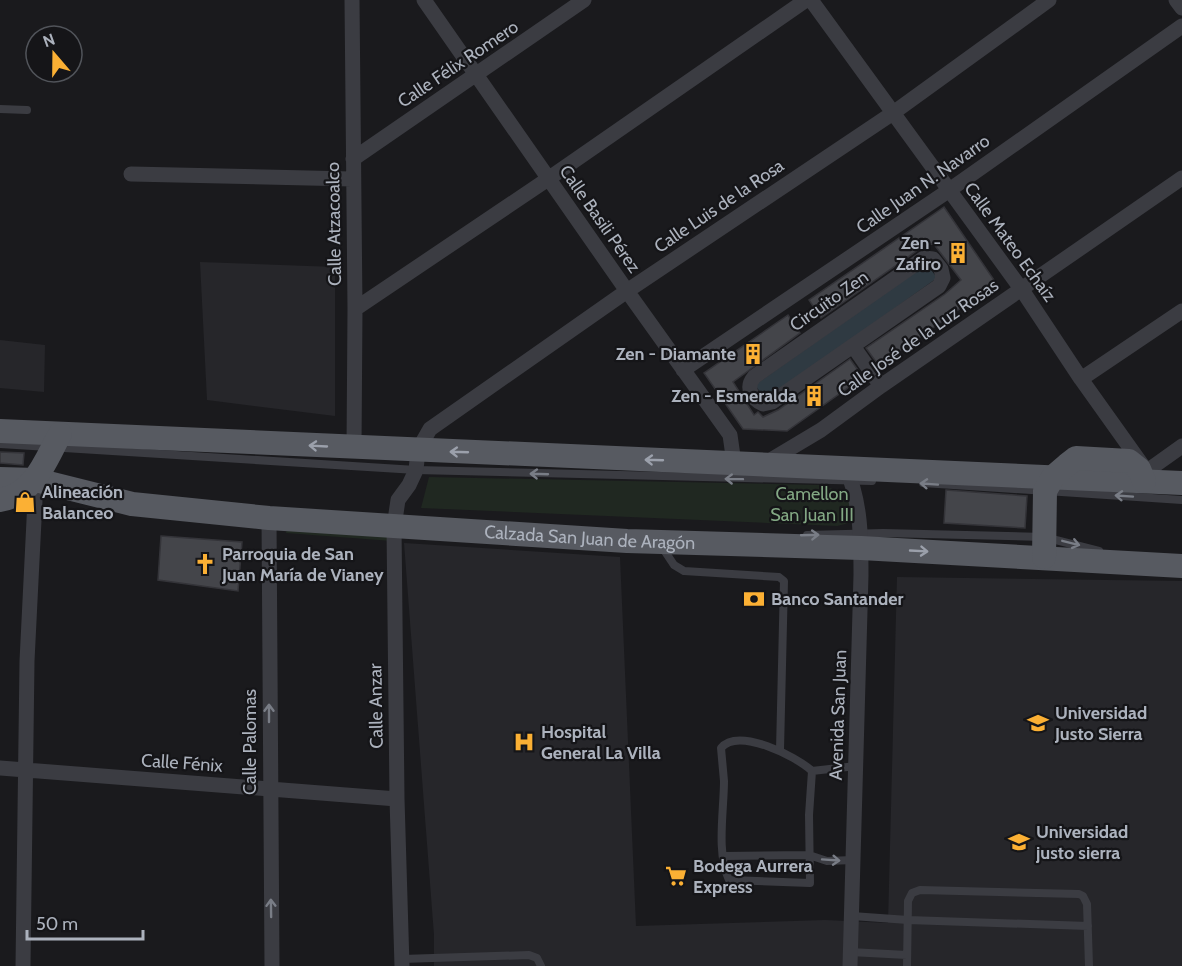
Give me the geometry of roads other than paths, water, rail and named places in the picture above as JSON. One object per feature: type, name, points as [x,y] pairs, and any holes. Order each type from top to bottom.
[{"type":"main road","points":[[0,431],[56,441],[354,448],[417,460],[763,464],[849,475],[1049,484]]},
{"type":"main road","points":[[0,500],[16,495],[38,476],[56,441]]},
{"type":"main road","points":[[1044,547],[1049,484],[1076,458],[1129,461],[1145,476],[1182,483]]},
{"type":"main road","name":"Calzada San Juan de Aragón","points":[[0,479],[38,476],[132,504],[269,518],[394,523],[660,542],[861,541],[1044,547],[1182,566]]},
{"type":"street","name":"Calle Basili Pérez","points":[[424,0],[730,435],[734,463]]},
{"type":"street","name":"Calle Félix Romero","points":[[353,159],[584,0]]},
{"type":"street","points":[[355,309],[548,179],[806,0]]},
{"type":"street","name":"Calle Mateo Echaíz","points":[[811,0],[1022,290],[1145,476]]},
{"type":"street","name":"Calle Luis de la Rosa","points":[[417,460],[430,429],[627,291],[893,113],[1049,0]]},
{"type":"street","points":[[1176,0],[1182,8]]},
{"type":"street","name":"Calle Atzacoalco","points":[[354,448],[355,309],[352,179],[356,3]]},
{"type":"street","name":"Calle Juan N. Navarro","points":[[683,370],[948,191],[1182,26]]},
{"type":"street","points":[[131,174],[352,179]]},
{"type":"street","name":"Calle José de la Luz Rosas","points":[[763,464],[821,430],[1182,177]]},
{"type":"street","name":"Circuito Zen","points":[[924,258],[933,259],[943,274],[939,286],[853,346],[772,402],[763,404],[751,394],[750,385],[754,378],[924,258]]},
{"type":"street","points":[[1081,379],[1182,310]]},
{"type":"street","points":[[853,346],[881,386]]},
{"type":"street","points":[[1145,476],[1182,446]]},
{"type":"street","name":"Calle Anzar","points":[[402,962],[397,799],[394,523],[398,500],[417,460]]},
{"type":"street","name":"Avenida San Juan","points":[[849,475],[857,498],[861,541],[850,959]]},
{"type":"street","points":[[23,966],[27,661],[38,476]]},
{"type":"street","name":"Calle Palomas","points":[[269,518],[272,966]]},
{"type":"street","name":"Calle Fénix","points":[[0,768],[397,799]]},
{"type":"lane","points":[[0,109],[27,110]]},
{"type":"lane","points":[[0,444],[56,441],[417,460],[849,475],[886,481]]},
{"type":"lane","points":[[0,472],[38,476],[132,496],[189,501]]},
{"type":"lane","points":[[908,482],[1049,484],[1182,500]]},
{"type":"lane","points":[[326,513],[394,523],[511,525]]},
{"type":"lane","points":[[697,534],[767,536]]},
{"type":"lane","points":[[802,535],[861,541]]},
{"type":"lane","points":[[660,542],[674,565],[684,571],[779,577],[784,581],[780,750]]},
{"type":"lane","points":[[1044,547],[1112,552]]},
{"type":"lane","points":[[1148,555],[1182,557]]},
{"type":"lane","points":[[730,741],[753,743],[780,750],[812,771],[809,815],[810,883],[731,881],[728,877],[724,856],[724,780],[721,748],[730,741]]},
{"type":"lane","points":[[812,771],[856,766]]},
{"type":"lane","points":[[724,856],[809,855],[827,861],[854,860]]},
{"type":"lane","points":[[907,966],[909,897],[915,891],[920,890],[1074,893],[1083,896],[1086,899],[1089,966]]},
{"type":"lane","points":[[852,916],[1088,926]]},
{"type":"lane","points":[[402,962],[529,955],[537,958],[541,966]]},
{"type":"lane","points":[[850,959],[907,955]]},
{"type":"place","name":"Zen - Zafiro","points":[[958,253]]},
{"type":"place","name":"Zen - Diamante","points":[[753,354]]},
{"type":"place","name":"Zen - Esmeralda","points":[[814,396]]},
{"type":"place","name":"Alineación Balanceo","points":[[25,502]]},
{"type":"place","name":"Parroquia de San Juan María de Vianey","points":[[205,564]]},
{"type":"place","name":"Banco Santander","points":[[754,599]]},
{"type":"place","name":"Universidad Justo Sierra","points":[[1038,723]]},
{"type":"place","name":"Hospital General La Villa","points":[[524,742]]},
{"type":"place","name":"Universidad justo sierra","points":[[1019,842]]},
{"type":"place","name":"Bodega Aurrera Express","points":[[676,876]]},
{"type":"park label","name":"Camellon San Juan III","points":[[812,504]]}]
